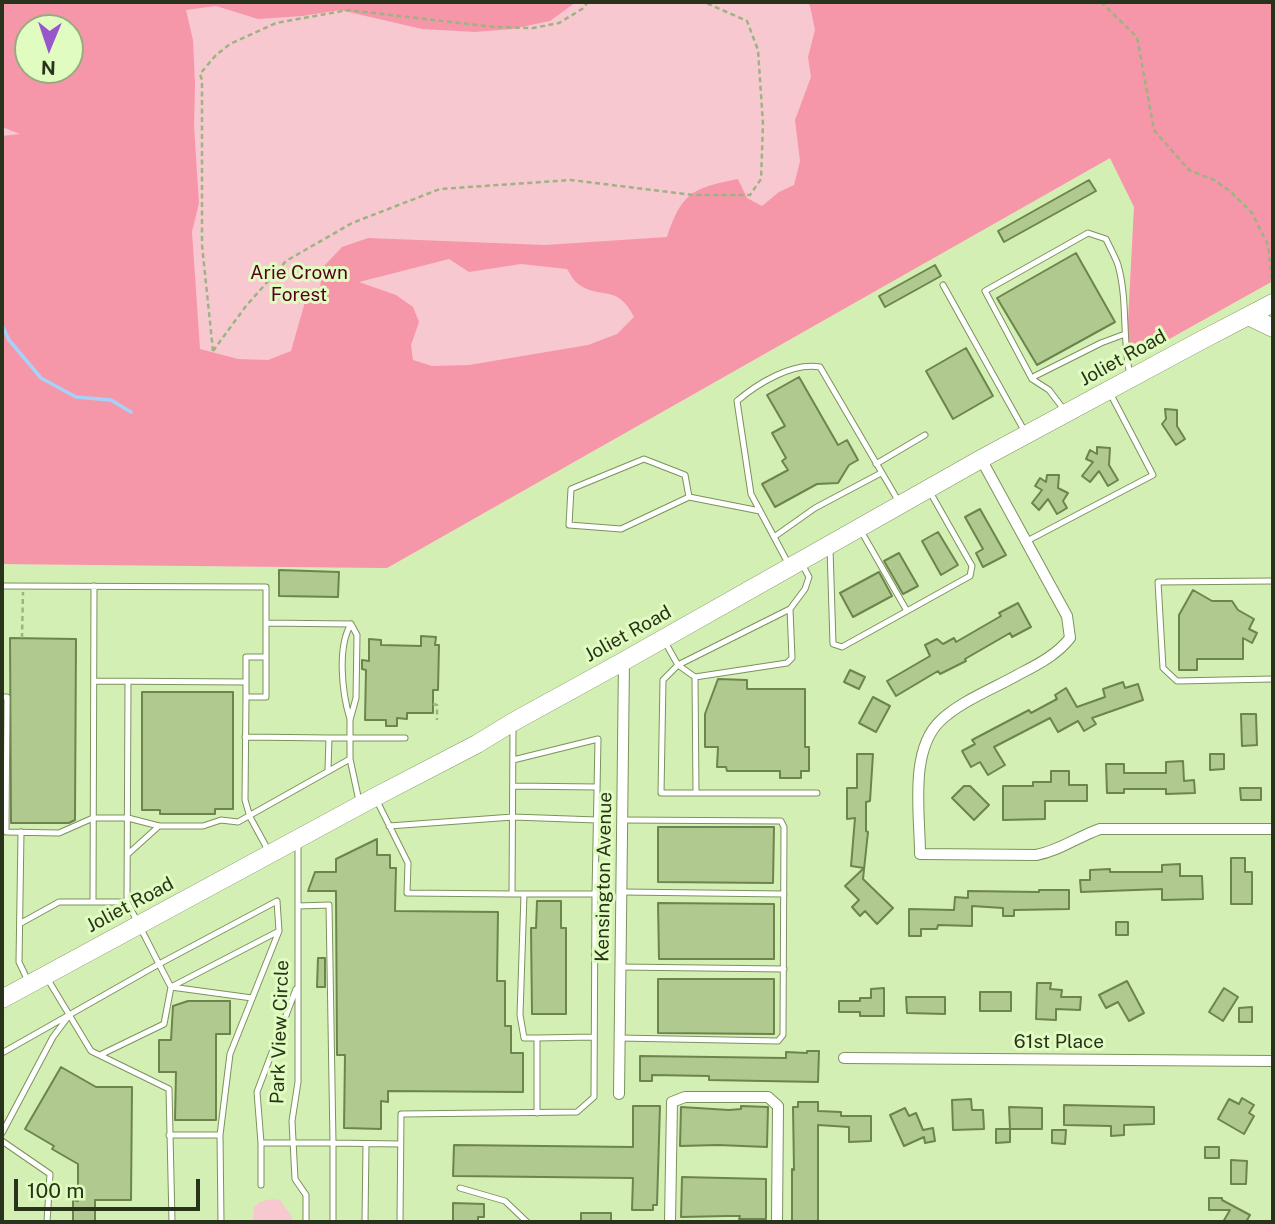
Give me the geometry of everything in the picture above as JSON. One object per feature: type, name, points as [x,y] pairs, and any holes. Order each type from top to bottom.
[{"type":"main road","name":"Joliet Road","points":[[2,999],[477,744],[928,489],[1273,303]]},
{"type":"main road","points":[[1248,316],[1273,328]]},
{"type":"street","points":[[981,460],[1067,616],[1070,638],[1055,654],[953,710],[929,733],[919,769],[920,854],[1035,855],[1051,852],[1084,834],[1100,830],[1273,829]]},
{"type":"street","name":"Kensington Avenue","points":[[618,1094],[624,661]]},
{"type":"street","name":"61st Place","points":[[844,1058],[1273,1061]]},
{"type":"street","points":[[670,1222],[672,1102],[685,1097],[768,1097],[778,1105],[777,1222]]},
{"type":"lane","points":[[1066,413],[1049,390],[1032,379],[985,291],[1088,233],[1106,239],[1118,265],[1125,351],[1130,378]]},
{"type":"lane","points":[[943,285],[1026,435]]},
{"type":"lane","points":[[1032,379],[1101,343],[1125,336]]},
{"type":"lane","points":[[817,793],[661,793],[663,680],[678,665],[790,608],[805,589],[809,577],[774,537],[751,494],[737,401],[749,391],[785,372],[811,365],[820,367],[900,505]]},
{"type":"lane","points":[[1027,541],[1153,475],[1109,390]]},
{"type":"lane","points":[[876,464],[925,435]]},
{"type":"lane","points":[[689,497],[685,475],[644,459],[571,489],[569,525],[621,529],[689,497],[760,510]]},
{"type":"lane","points":[[774,537],[815,508],[881,473]]},
{"type":"lane","points":[[830,545],[833,644],[842,647],[970,576],[972,566],[928,489]]},
{"type":"lane","points":[[860,528],[907,611]]},
{"type":"lane","points":[[1273,581],[1158,582],[1163,668],[1177,681],[1273,679]]},
{"type":"lane","points":[[2,586],[266,587],[266,697],[246,697]]},
{"type":"lane","points":[[93,902],[94,586]]},
{"type":"lane","points":[[664,639],[678,665],[695,677],[788,663],[792,658],[790,608]]},
{"type":"lane","points":[[266,623],[351,624]]},
{"type":"lane","points":[[350,720],[344,698],[344,635],[351,624]]},
{"type":"lane","points":[[351,624],[357,635],[357,660],[356,698],[350,720],[350,759],[367,801],[389,826],[408,863],[407,893],[595,894]]},
{"type":"lane","points":[[266,657],[246,657],[245,800],[250,817],[270,854]]},
{"type":"lane","points":[[695,677],[696,793]]},
{"type":"lane","points":[[94,681],[246,682]]},
{"type":"lane","points":[[100,1055],[164,1024],[171,987],[127,902],[128,681]]},
{"type":"lane","points":[[2,697],[7,697],[6,832],[59,832],[93,818],[128,818],[159,826],[203,827],[220,820],[238,821],[250,817],[350,759]]},
{"type":"lane","points":[[512,894],[513,722]]},
{"type":"lane","points":[[245,737],[405,738]]},
{"type":"lane","points":[[328,738],[328,770]]},
{"type":"lane","points":[[400,1222],[401,1114],[576,1112],[594,1097],[598,739],[513,760]]},
{"type":"lane","points":[[513,786],[597,788]]},
{"type":"lane","points":[[389,826],[513,817],[597,820]]},
{"type":"lane","points":[[619,1038],[778,1041],[783,1035],[784,827],[781,821],[622,820]]},
{"type":"lane","points":[[128,855],[159,826]]},
{"type":"lane","points":[[22,832],[19,962],[70,1014],[91,1051],[169,1089],[172,1222]]},
{"type":"lane","name":"Park View Circle","points":[[298,838],[298,1082],[292,1121],[295,1180],[306,1195],[306,1222]]},
{"type":"lane","points":[[621,892],[784,894]]},
{"type":"lane","points":[[524,894],[520,1015],[524,1038],[594,1038]]},
{"type":"lane","points":[[2,1053],[159,964],[278,901],[279,931],[230,1054],[220,1135],[221,1222]]},
{"type":"lane","points":[[21,923],[59,902],[127,902]]},
{"type":"lane","points":[[298,906],[328,905],[333,1222]]},
{"type":"lane","points":[[171,987],[279,931]]},
{"type":"lane","points":[[620,967],[783,969]]},
{"type":"lane","points":[[261,1185],[257,1092],[298,985]]},
{"type":"lane","points":[[171,987],[252,998]]},
{"type":"lane","points":[[2,1133],[53,1037],[70,1014]]},
{"type":"lane","points":[[537,1038],[537,1113]]},
{"type":"lane","points":[[169,1135],[220,1135]]},
{"type":"lane","points":[[2,1141],[50,1174],[47,1222]]},
{"type":"lane","points":[[261,1143],[400,1144]]},
{"type":"lane","points":[[365,1222],[366,1143]]},
{"type":"lane","points":[[460,1188],[505,1201],[527,1222]]},
{"type":"path","points":[[587,2],[582,9],[559,23],[533,28],[494,27],[348,10],[276,23],[230,44],[216,55],[200,74],[202,245],[213,351],[246,306],[286,261],[352,223],[440,189],[571,180],[693,195],[750,195],[761,179],[763,124],[758,50],[747,21],[704,2]]},
{"type":"path","points":[[1101,2],[1137,37],[1154,130],[1189,170],[1222,186],[1252,213],[1268,245],[1273,303]]},
{"type":"path","points":[[22,638],[23,586]]},
{"type":"path","points":[[433,704],[438,705],[437,720]]},
{"type":"green space","name":"Arie Crown Forest","points":[[2,2],[1273,2],[1273,281],[1146,352],[1137,354],[1127,341],[1134,207],[1110,158],[387,568],[2,564]]},
{"type":"green space","points":[[280,1200],[292,1217],[292,1222],[249,1222],[253,1218],[254,1207],[259,1202]]},
{"type":"shaded area","name":"Arie Crown Forest","points":[[2,2],[576,2],[550,21],[512,29],[475,32],[422,29],[340,10],[258,19],[216,6],[186,10],[193,40],[195,85],[194,126],[199,203],[192,232],[200,349],[238,359],[268,360],[291,351],[305,302],[320,287],[324,266],[342,247],[368,238],[545,245],[667,237],[684,201],[700,189],[738,179],[747,198],[762,206],[779,192],[794,185],[800,161],[795,120],[811,77],[808,57],[815,30],[807,2],[1273,2],[1273,281],[1146,352],[1137,354],[1127,341],[1134,207],[1110,158],[387,568],[2,564],[2,136],[20,134],[2,127]],"holes":[[[449,259],[469,272],[521,264],[567,269],[576,282],[585,288],[621,299],[634,317],[617,334],[588,345],[469,365],[432,366],[413,360],[411,345],[419,322],[413,307],[396,295],[359,282]]]},
{"type":"building","points":[[1089,180],[1096,191],[1004,242],[998,231]]},
{"type":"building","points":[[1076,253],[1115,322],[1037,365],[997,298]]},
{"type":"building","points":[[935,265],[941,276],[885,307],[879,296]]},
{"type":"building","points":[[966,348],[993,396],[953,419],[926,371]]},
{"type":"building","points":[[799,377],[838,445],[847,440],[858,460],[849,465],[838,483],[817,484],[775,507],[762,484],[788,470],[782,461],[786,458],[772,433],[785,426],[767,395]]},
{"type":"building","points":[[1165,409],[1177,410],[1177,426],[1185,439],[1176,445],[1162,424],[1166,419]]},
{"type":"building","points":[[1097,447],[1110,448],[1109,465],[1118,480],[1108,486],[1099,471],[1090,482],[1082,476],[1093,462],[1086,459],[1090,450],[1097,454]]},
{"type":"building","points":[[1047,475],[1059,475],[1058,488],[1068,493],[1063,501],[1067,508],[1057,514],[1048,499],[1039,510],[1032,503],[1042,490],[1035,486],[1040,478],[1046,482]]},
{"type":"building","points":[[980,509],[1006,555],[983,567],[976,553],[983,549],[965,517]]},
{"type":"building","points":[[938,532],[958,565],[941,575],[922,541]]},
{"type":"building","points":[[899,553],[918,586],[903,594],[884,561]]},
{"type":"building","points":[[279,570],[339,572],[338,597],[279,596]]},
{"type":"building","points":[[879,572],[892,596],[853,617],[840,593]]},
{"type":"building","points":[[1193,590],[1212,601],[1232,601],[1238,610],[1254,619],[1249,629],[1257,633],[1252,643],[1243,638],[1243,659],[1197,659],[1197,670],[1179,670],[1179,615]]},
{"type":"building","points":[[1018,603],[1031,627],[1012,637],[1010,633],[965,659],[966,661],[940,674],[938,671],[896,696],[887,681],[930,656],[925,645],[937,639],[943,644],[954,638],[956,642]]},
{"type":"building","points":[[421,636],[436,637],[435,645],[439,645],[438,690],[433,690],[433,713],[407,713],[407,719],[397,718],[397,726],[386,726],[386,720],[365,720],[366,670],[362,669],[362,660],[369,661],[369,639],[381,640],[381,645],[421,646]]},
{"type":"building","points":[[10,638],[76,639],[75,820],[69,823],[11,823]]},
{"type":"building","points":[[850,670],[865,677],[859,689],[844,682]]},
{"type":"building","points":[[718,679],[747,680],[747,689],[805,689],[805,747],[809,747],[809,771],[801,771],[801,778],[780,778],[780,771],[727,771],[726,767],[717,767],[718,747],[705,747],[705,714]]},
{"type":"building","points":[[1123,682],[1125,688],[1138,684],[1143,700],[1092,718],[1096,724],[1084,731],[1078,721],[1058,732],[1050,718],[994,747],[1005,765],[988,775],[980,762],[971,767],[962,751],[975,744],[972,740],[1029,710],[1031,713],[1057,699],[1055,695],[1066,688],[1077,707],[1105,697],[1103,689]]},
{"type":"building","points":[[142,692],[233,692],[233,809],[215,809],[215,814],[160,814],[160,810],[142,810]]},
{"type":"building","points":[[873,697],[890,706],[876,732],[859,723]]},
{"type":"building","points":[[1241,714],[1256,714],[1257,745],[1242,746]]},
{"type":"building","points":[[857,754],[873,754],[870,801],[866,802],[868,832],[863,879],[893,908],[877,924],[865,911],[860,916],[852,907],[859,900],[845,886],[864,868],[851,866],[855,818],[847,819],[847,788],[857,788]]},
{"type":"building","points":[[1210,754],[1224,754],[1224,769],[1210,770]]},
{"type":"building","points":[[1183,761],[1184,781],[1194,780],[1195,793],[1166,794],[1166,789],[1124,789],[1124,793],[1107,793],[1106,764],[1124,764],[1124,773],[1166,773],[1166,762]]},
{"type":"building","points":[[1051,771],[1069,771],[1069,785],[1087,785],[1087,801],[1045,801],[1045,819],[1003,820],[1003,786],[1033,786],[1033,782],[1051,782]]},
{"type":"building","points":[[964,786],[970,786],[989,805],[974,820],[952,798]]},
{"type":"building","points":[[1240,788],[1261,788],[1261,800],[1241,800]]},
{"type":"building","points":[[658,827],[774,827],[773,883],[658,882]]},
{"type":"building","points":[[377,839],[377,855],[390,855],[390,868],[396,868],[395,911],[498,912],[497,981],[505,981],[505,1026],[511,1026],[511,1053],[523,1053],[523,1092],[388,1091],[388,1102],[381,1101],[381,1129],[344,1128],[345,1055],[337,1055],[336,891],[308,891],[315,872],[336,872],[336,859]]},
{"type":"building","points":[[1231,858],[1245,858],[1245,872],[1252,872],[1252,904],[1231,904]]},
{"type":"building","points":[[1180,864],[1180,876],[1202,876],[1203,899],[1162,900],[1162,889],[1081,892],[1080,880],[1090,880],[1090,870],[1162,872],[1162,865]]},
{"type":"building","points":[[1069,890],[1069,909],[1014,910],[1014,916],[1003,916],[1003,908],[972,906],[972,926],[938,925],[937,929],[921,929],[921,936],[909,936],[909,909],[954,910],[955,897],[968,898],[968,891]]},
{"type":"building","points":[[537,901],[561,901],[561,928],[566,928],[566,1014],[532,1014],[531,928],[536,928]]},
{"type":"building","points":[[658,903],[774,904],[774,959],[659,959]]},
{"type":"building","points":[[1116,922],[1128,922],[1128,935],[1116,935]]},
{"type":"building","points":[[318,958],[325,958],[325,987],[317,987]]},
{"type":"building","points":[[658,979],[774,979],[774,1034],[658,1033]]},
{"type":"building","points":[[1127,981],[1144,1013],[1129,1021],[1118,1002],[1106,1008],[1099,995]]},
{"type":"building","points":[[1037,983],[1051,983],[1050,989],[1062,990],[1061,997],[1081,997],[1080,1010],[1056,1009],[1056,1020],[1036,1019]]},
{"type":"building","points":[[884,988],[884,1016],[860,1016],[860,1012],[839,1012],[839,1001],[871,998],[871,989]]},
{"type":"building","points":[[1224,988],[1238,997],[1223,1021],[1209,1012]]},
{"type":"building","points":[[980,992],[1011,992],[1011,1011],[980,1011]]},
{"type":"building","points":[[906,997],[945,997],[945,1014],[907,1013]]},
{"type":"building","points":[[188,1001],[230,1001],[230,1034],[216,1034],[216,1120],[175,1120],[176,1072],[159,1072],[159,1040],[171,1040],[173,1006]]},
{"type":"building","points":[[1252,1007],[1252,1022],[1239,1022],[1239,1008]]},
{"type":"building","points":[[819,1051],[818,1082],[709,1080],[709,1076],[652,1075],[652,1081],[640,1081],[640,1056],[786,1058],[786,1052]]},
{"type":"building","points":[[61,1067],[96,1087],[132,1087],[131,1200],[95,1200],[95,1222],[73,1222],[73,1200],[78,1201],[78,1164],[25,1129]]},
{"type":"building","points":[[1242,1098],[1254,1105],[1249,1113],[1254,1116],[1244,1134],[1218,1119],[1229,1099],[1239,1104]]},
{"type":"building","points":[[971,1099],[972,1110],[983,1110],[984,1129],[953,1130],[952,1100]]},
{"type":"building","points":[[798,1102],[818,1102],[818,1111],[841,1112],[841,1116],[871,1116],[871,1141],[849,1142],[849,1127],[818,1125],[818,1222],[792,1222],[793,1107],[798,1107]]},
{"type":"building","points":[[1064,1105],[1154,1107],[1154,1124],[1124,1125],[1124,1135],[1111,1136],[1111,1126],[1064,1125]]},
{"type":"building","points":[[633,1106],[660,1106],[657,1205],[653,1205],[653,1210],[632,1210],[633,1178],[453,1176],[454,1145],[633,1147]]},
{"type":"building","points":[[741,1106],[768,1107],[767,1147],[680,1146],[681,1107],[729,1110],[741,1109]]},
{"type":"building","points":[[1009,1107],[1042,1108],[1042,1129],[1010,1129]]},
{"type":"building","points":[[905,1108],[909,1116],[916,1113],[923,1130],[933,1128],[935,1141],[925,1143],[924,1137],[904,1146],[890,1115]]},
{"type":"building","points":[[996,1129],[1010,1129],[1010,1142],[996,1143]]},
{"type":"building","points":[[1052,1130],[1066,1130],[1065,1144],[1052,1143]]},
{"type":"building","points":[[1205,1147],[1219,1147],[1219,1158],[1205,1158]]},
{"type":"building","points":[[1231,1160],[1247,1161],[1246,1184],[1231,1184]]},
{"type":"building","points":[[682,1177],[766,1179],[766,1219],[739,1219],[740,1216],[681,1217]]},
{"type":"building","points":[[1209,1198],[1222,1198],[1250,1215],[1246,1222],[1223,1222],[1230,1210],[1209,1210]]},
{"type":"building","points":[[453,1203],[484,1204],[484,1217],[478,1217],[478,1222],[453,1222]]},
{"type":"building","points":[[581,1213],[611,1213],[611,1222],[581,1222]]},
{"type":"waterway","points":[[2,325],[9,340],[41,378],[76,397],[111,400],[131,412]]}]
